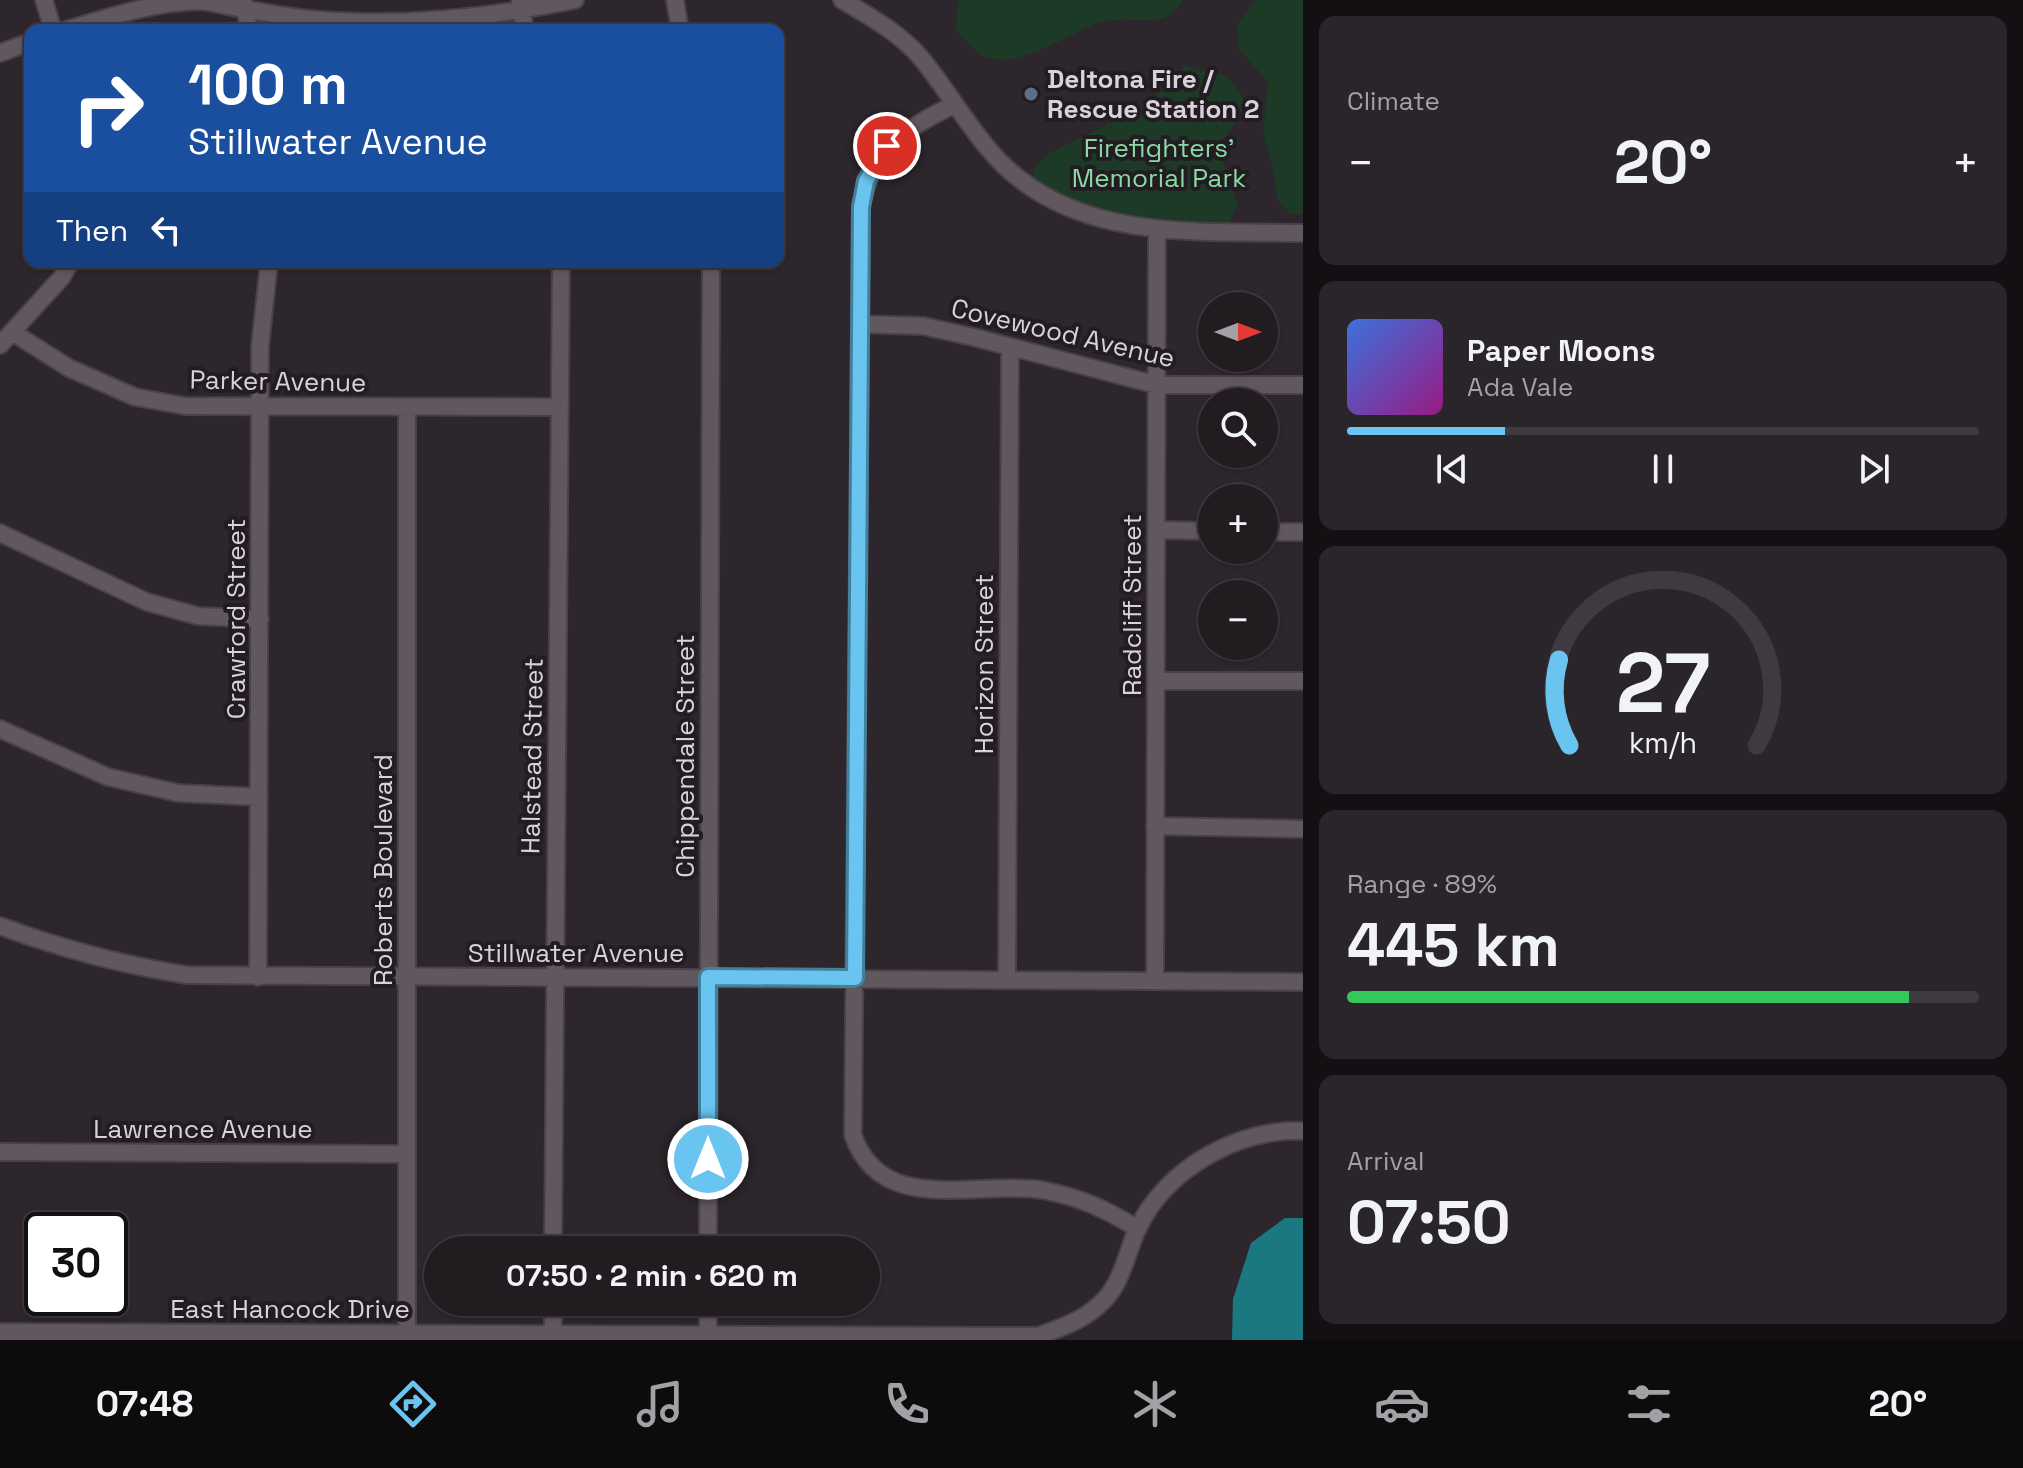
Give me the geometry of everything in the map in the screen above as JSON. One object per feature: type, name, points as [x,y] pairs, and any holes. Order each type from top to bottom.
[{"type":"street","points":[[44,0],[51,24]]},
{"type":"street","points":[[86,24],[155,3],[202,1],[244,4],[334,21],[418,21],[575,0]]},
{"type":"street","points":[[675,0],[679,24]]},
{"type":"street","points":[[842,0],[881,24],[919,55],[987,149],[1049,201],[1100,220],[1157,231],[1303,233]]},
{"type":"street","points":[[244,4],[248,24]]},
{"type":"street","points":[[0,53],[24,44]]},
{"type":"street","points":[[955,104],[887,146],[866,181],[861,207],[853,1135],[860,1155],[877,1175],[905,1187],[1038,1190],[1081,1198],[1138,1229]]},
{"type":"street","name":"Radcliff Street","points":[[1155,980],[1157,231]]},
{"type":"street","points":[[0,345],[67,268]]},
{"type":"street","name":"Crawford Street","points":[[258,977],[260,347],[268,268]]},
{"type":"street","name":"Halstead Street","points":[[553,1236],[561,268]]},
{"type":"street","name":"Chippendale Street","points":[[708,1236],[711,268]]},
{"type":"street","name":"Covewood Avenue","points":[[860,324],[923,326],[1157,385],[1303,385]]},
{"type":"street","name":"Parker Avenue","points":[[12,332],[69,368],[135,397],[185,406],[560,407]]},
{"type":"street","name":"Horizon Street","points":[[1007,979],[1010,348]]},
{"type":"street","name":"Roberts Boulevard","points":[[407,407],[407,1334]]},
{"type":"street","points":[[1157,530],[1198,531]]},
{"type":"street","points":[[1278,532],[1303,532]]},
{"type":"street","points":[[0,533],[91,579],[147,602],[198,616],[260,619]]},
{"type":"street","points":[[1156,681],[1303,681]]},
{"type":"street","points":[[0,729],[108,777],[178,793],[259,797]]},
{"type":"street","points":[[1155,826],[1303,829]]},
{"type":"street","name":"Stillwater Avenue","points":[[0,926],[63,949],[131,967],[187,975],[1303,982]]},
{"type":"street","name":"East Hancock Drive","points":[[0,1332],[966,1339],[1038,1336],[1088,1315],[1108,1296],[1125,1267],[1138,1229],[1158,1197],[1176,1180],[1217,1152],[1255,1134],[1303,1131]]},
{"type":"street","name":"Lawrence Avenue","points":[[0,1152],[406,1154]]},
{"type":"street","points":[[553,1316],[553,1335]]},
{"type":"street","points":[[708,1316],[708,1337]]},
{"type":"green space","points":[[958,0],[1183,0],[1168,16],[1146,20],[1110,20],[1033,53],[1006,60],[982,55],[956,29]]},
{"type":"green space","points":[[1256,0],[1303,0],[1303,214],[1291,214],[1277,199],[1274,172],[1263,133],[1268,83],[1239,48],[1237,24]]},
{"type":"green space","name":"Firefighters' Memorial Park","points":[[1183,66],[1226,75],[1244,99],[1239,119],[1217,146],[1238,205],[1228,226],[1151,222],[1101,213],[1055,193],[1034,178],[1034,170],[1045,156],[1143,104],[1175,79]]},
{"type":"water","points":[[1285,1218],[1303,1218],[1303,1340],[1232,1340],[1233,1299],[1251,1243]]},
{"type":"place","name":"Deltona Fire / Rescue Station 2","points":[[1031,94]]},
{"type":"route","points":[[708,1159],[708,977],[855,978],[861,207],[866,181],[874,163],[887,146]]}]
